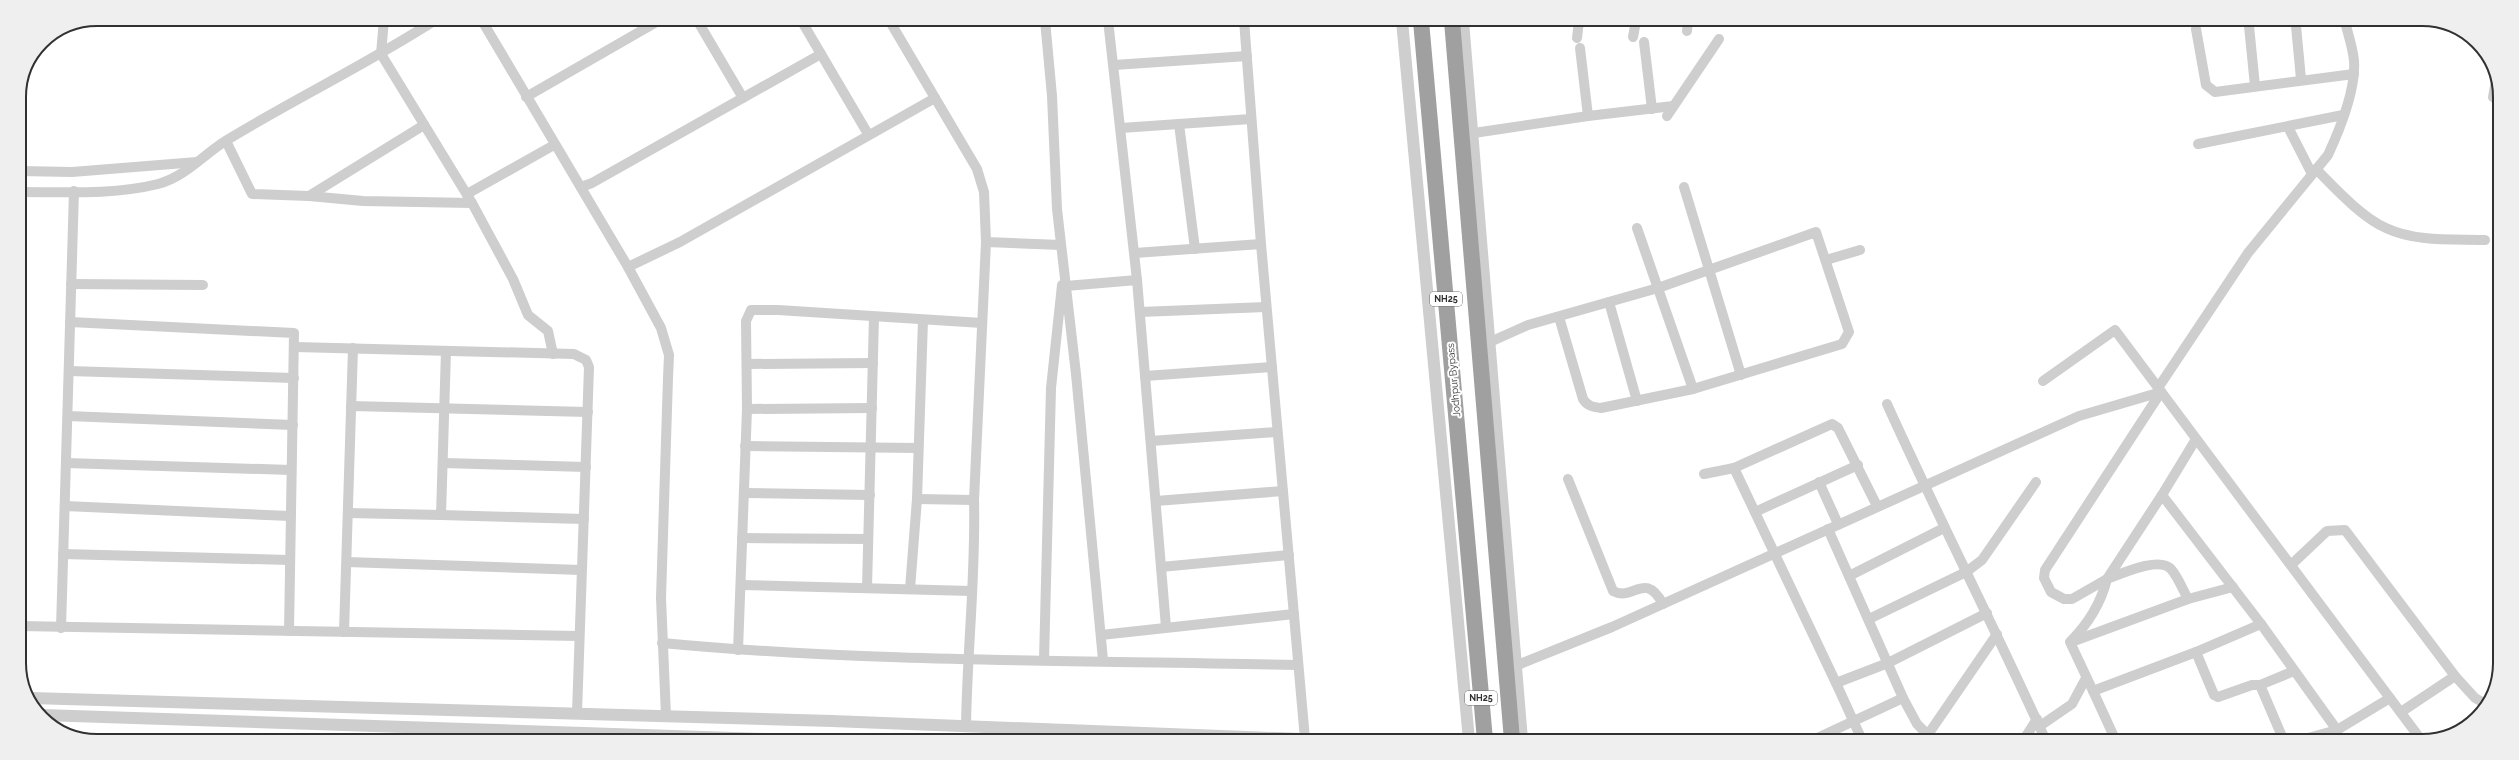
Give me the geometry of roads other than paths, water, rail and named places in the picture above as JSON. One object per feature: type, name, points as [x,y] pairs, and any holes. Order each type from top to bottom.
[{"type":"highway","name":"Jodhpur Bypass","points":[[1423,26],[1484,734]]},
{"type":"highway","points":[[1452,26],[1497,578],[1511,734]]},
{"type":"street","points":[[383,26],[381,54],[469,199],[513,279],[528,315],[548,331],[553,354]]},
{"type":"street","points":[[26,192],[74,191],[159,183],[182,173],[226,141],[381,54],[426,26]]},
{"type":"street","points":[[485,26],[554,145],[581,187],[628,267],[661,328],[669,355],[660,598],[666,716]]},
{"type":"street","points":[[526,97],[650,26]]},
{"type":"street","points":[[701,26],[743,98]]},
{"type":"street","points":[[805,26],[868,134]]},
{"type":"street","points":[[892,26],[977,169],[984,192],[986,242],[974,500],[972,591],[967,659],[966,727]]},
{"type":"street","points":[[1045,26],[1061,245],[1103,660]]},
{"type":"street","points":[[1109,26],[1135,253],[1166,627]]},
{"type":"street","points":[[1244,26],[1266,307],[1305,734]]},
{"type":"street","points":[[1403,26],[1468,734]]},
{"type":"street","points":[[1463,26],[1474,134],[1521,734]]},
{"type":"street","points":[[1577,38],[1578,26]]},
{"type":"street","points":[[1633,37],[1635,26]]},
{"type":"street","points":[[2249,26],[2254,86]]},
{"type":"street","points":[[2296,26],[2301,79]]},
{"type":"street","points":[[2188,599],[2171,568],[2160,564],[2152,564],[2107,579],[2072,599],[2064,599],[2051,592],[2044,578],[2045,570],[2248,253],[2328,155],[2343,115],[2354,74],[2354,59],[2346,26]]},
{"type":"street","points":[[2196,29],[2206,85],[2209,89],[2215,92],[2301,79],[2354,74]]},
{"type":"street","points":[[1667,116],[1719,39]]},
{"type":"street","points":[[1644,42],[1652,109]]},
{"type":"street","points":[[1580,48],[1588,116]]},
{"type":"street","points":[[581,187],[592,183],[821,54]]},
{"type":"street","points":[[1114,65],[1247,56]]},
{"type":"street","points":[[628,267],[680,242],[868,134],[934,98]]},
{"type":"street","points":[[1474,134],[1588,116],[1673,106]]},
{"type":"street","points":[[2198,144],[2343,115]]},
{"type":"street","points":[[1121,128],[1251,119]]},
{"type":"street","points":[[1179,124],[1195,249]]},
{"type":"street","points":[[309,196],[424,125]]},
{"type":"street","points":[[2288,127],[2314,172],[2385,228],[2417,237],[2485,240]]},
{"type":"street","points":[[226,141],[252,194],[309,196],[363,201],[469,199],[554,145]]},
{"type":"street","points":[[26,171],[72,172],[197,162]]},
{"type":"street","points":[[1684,186],[1741,375]]},
{"type":"street","points":[[61,628],[74,191]]},
{"type":"street","points":[[1637,228],[1693,389]]},
{"type":"street","points":[[1490,342],[1528,325],[1658,288],[1816,232],[1848,326],[1847,339],[1842,344],[1693,389],[1601,408],[1586,403],[1558,317]]},
{"type":"street","points":[[986,242],[1061,245]]},
{"type":"street","points":[[1135,253],[1261,244]]},
{"type":"street","points":[[1826,260],[1860,250]]},
{"type":"street","points":[[1044,660],[1051,388],[1064,265]]},
{"type":"street","points":[[1066,286],[1137,280]]},
{"type":"street","points":[[71,284],[203,285]]},
{"type":"street","points":[[1609,302],[1637,401]]},
{"type":"street","points":[[1140,312],[1266,307]]},
{"type":"street","points":[[738,650],[747,408],[746,321],[751,310],[778,310],[982,323]]},
{"type":"street","points":[[867,588],[874,317]]},
{"type":"street","points":[[910,589],[917,499],[917,448],[923,320]]},
{"type":"street","points":[[70,322],[294,333],[295,347],[289,560],[289,631]]},
{"type":"street","points":[[2043,381],[2115,330],[2416,734]]},
{"type":"street","points":[[295,347],[574,354],[586,360],[590,367],[577,713]]},
{"type":"street","points":[[344,632],[353,348]]},
{"type":"street","points":[[441,515],[446,351]]},
{"type":"street","points":[[747,364],[874,363]]},
{"type":"street","points":[[1145,376],[1272,367]]},
{"type":"street","points":[[69,371],[294,378]]},
{"type":"street","points":[[1515,666],[1662,604],[2079,416],[2160,390]]},
{"type":"street","points":[[1887,404],[1944,528],[1997,634],[2043,734]]},
{"type":"street","points":[[351,406],[588,412]]},
{"type":"street","points":[[747,408],[872,408]]},
{"type":"street","points":[[68,416],[292,425]]},
{"type":"street","points":[[1704,474],[1734,468],[1832,424],[1838,428],[1858,465],[1877,506]]},
{"type":"street","points":[[1151,441],[1278,432]]},
{"type":"street","points":[[2070,642],[2089,621],[2104,590],[2107,579],[2162,495],[2196,439]]},
{"type":"street","points":[[745,446],[871,449],[917,448]]},
{"type":"street","points":[[66,463],[291,470]]},
{"type":"street","points":[[443,463],[586,467]]},
{"type":"street","points":[[1755,512],[1858,465]]},
{"type":"street","points":[[1734,468],[1859,734]]},
{"type":"street","points":[[1568,479],[1613,591],[1620,593],[1647,587],[1652,589],[1662,604]]},
{"type":"street","points":[[1819,482],[1838,524]]},
{"type":"street","points":[[1869,619],[1966,572],[1982,560],[1992,548],[2036,482]]},
{"type":"street","points":[[1156,501],[1283,491]]},
{"type":"street","points":[[744,493],[870,495]]},
{"type":"street","points":[[2162,495],[2261,624],[2337,730]]},
{"type":"street","points":[[917,499],[974,500]]},
{"type":"street","points":[[65,506],[290,516]]},
{"type":"street","points":[[348,513],[584,519]]},
{"type":"street","points":[[1849,576],[1944,528]]},
{"type":"street","points":[[1828,529],[1903,698],[1917,724],[1926,734]]},
{"type":"street","points":[[2291,566],[2327,531],[2345,530],[2455,676],[2475,698],[2482,702]]},
{"type":"street","points":[[742,538],[868,540]]},
{"type":"street","points":[[63,554],[289,560]]},
{"type":"street","points":[[1161,567],[1288,555]]},
{"type":"street","points":[[347,562],[582,570]]},
{"type":"street","points":[[741,585],[972,591]]},
{"type":"street","points":[[2070,642],[2188,599],[2232,587]]},
{"type":"street","points":[[1101,635],[1294,614]]},
{"type":"street","points":[[1836,683],[1888,663],[1987,614]]},
{"type":"street","points":[[2093,691],[2196,652],[2261,624]]},
{"type":"street","points":[[26,626],[579,636]]},
{"type":"street","points":[[1933,734],[1997,634]]},
{"type":"street","points":[[2070,642],[2113,734]]},
{"type":"street","points":[[662,643],[738,650],[967,659],[1103,660],[1298,665]]},
{"type":"street","points":[[2196,652],[2214,695],[2218,697],[2252,685],[2260,685],[2294,671]]},
{"type":"street","points":[[2401,712],[2455,676]]},
{"type":"street","points":[[2028,734],[2038,722],[2072,704],[2086,678]]},
{"type":"street","points":[[2260,685],[2281,734]]},
{"type":"street","points":[[35,698],[577,713],[1164,734]]},
{"type":"street","points":[[1826,734],[1903,698]]},
{"type":"street","points":[[2322,734],[2337,730],[2390,698]]},
{"type":"street","points":[[49,715],[534,734]]}]
